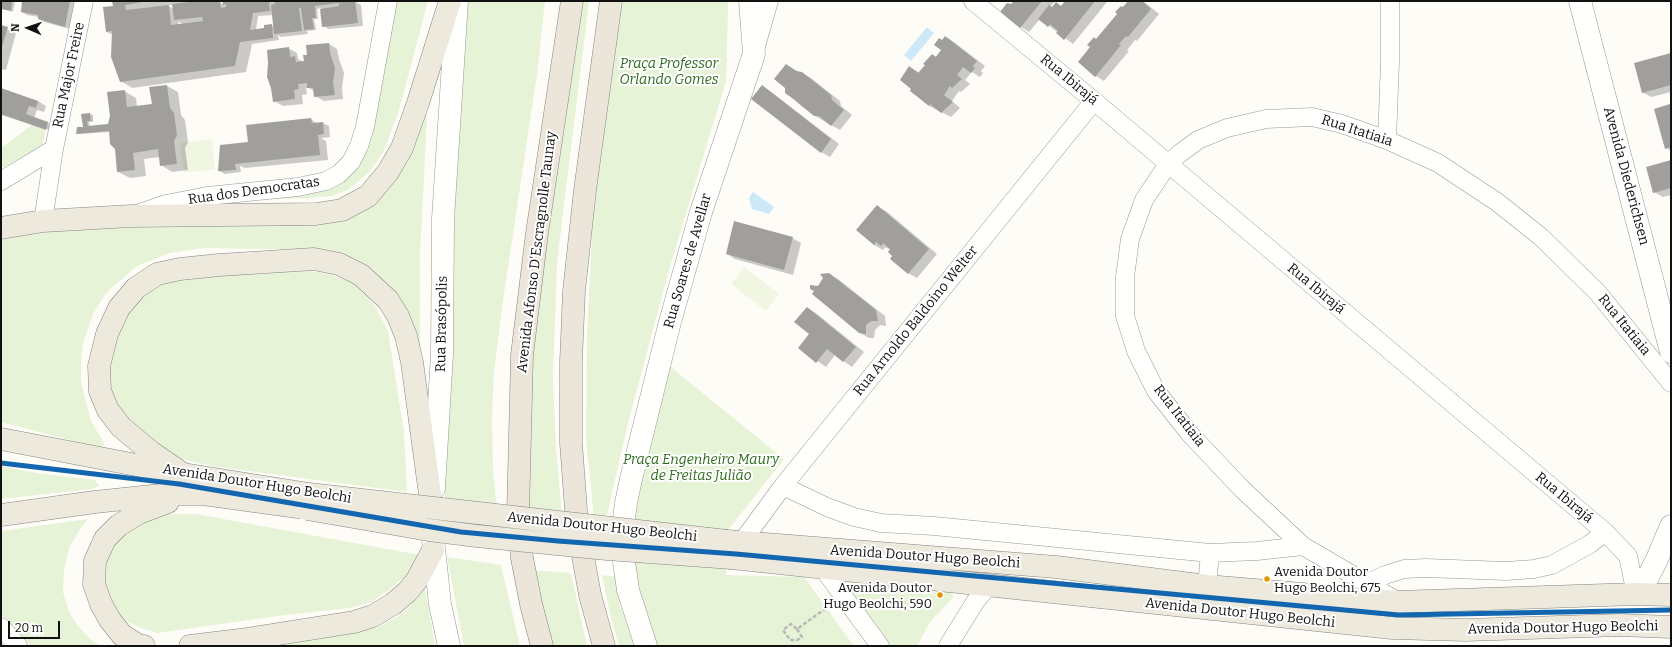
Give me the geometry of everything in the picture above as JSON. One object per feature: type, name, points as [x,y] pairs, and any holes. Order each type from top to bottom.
[{"type":"highway","name":"Avenida Afonso D'Escragnolle Taunay","points":[[542,646],[531,604],[522,558],[518,513],[522,355],[537,233],[572,1]]},
{"type":"highway","points":[[604,646],[590,595],[577,523],[572,458],[571,361],[574,291],[586,182],[611,1]]},
{"type":"main road","points":[[1,228],[43,221],[130,216],[316,214],[342,210],[368,196],[388,172],[402,148],[418,103],[450,1]]},
{"type":"main road","points":[[183,474],[151,452],[121,426],[108,410],[100,390],[99,366],[107,334],[119,308],[136,288],[157,274],[180,269],[211,266],[314,259],[339,264],[361,275],[388,300],[398,316],[406,336],[412,362],[433,517]]},
{"type":"main road","name":"Avenida Doutor Hugo Beolchi","points":[[1,439],[183,474],[308,501]]},
{"type":"main road","name":"Avenida Doutor Hugo Beolchi","points":[[1,515],[95,502],[171,494],[203,494],[308,501],[733,547],[1056,568],[1207,586],[1397,602],[1636,594],[1671,595]]},
{"type":"main road","points":[[144,646],[122,634],[110,620],[101,604],[94,584],[95,561],[105,539],[119,525],[139,513],[160,505],[203,494]]},
{"type":"main road","name":"Avenida Doutor Hugo Beolchi","points":[[733,547],[822,567],[1078,596],[1392,628],[1466,630],[1620,625],[1671,627]]},
{"type":"main road","points":[[190,646],[354,622],[373,616],[393,604],[407,592],[417,580],[433,550]]},
{"type":"main road","points":[[989,585],[995,578],[1011,570],[1079,575],[1092,573]]},
{"type":"main road","points":[[1527,628],[1619,612],[1631,603],[1636,594]]},
{"type":"street","name":"Rua Major Freire","points":[[43,221],[54,149],[84,1]]},
{"type":"street","name":"Rua dos Democratas","points":[[130,216],[166,204],[190,199],[298,187],[326,181],[339,174],[351,162],[359,146],[365,127],[388,1]]},
{"type":"street","name":"Rua Brasópolis","points":[[450,646],[440,604],[433,550],[433,517],[442,354],[443,219],[457,1]]},
{"type":"street","points":[[750,1],[754,54]]},
{"type":"street","name":"Rua Soares de Avellar","points":[[646,646],[628,590],[624,562],[623,526],[631,479],[670,322],[701,212],[754,54],[768,1]]},
{"type":"street","name":"Rua Ibirajá","points":[[973,1],[993,7],[1094,100],[1168,164],[1605,532],[1628,556],[1636,594]]},
{"type":"street","points":[[1387,140],[1390,61],[1390,1]]},
{"type":"street","name":"Avenida Diederichsen","points":[[1580,1],[1671,352]]},
{"type":"street","name":"Rua Arnoldo Baldoino Welter","points":[[733,547],[1094,100]]},
{"type":"street","name":"Rua Itatiaia","points":[[1397,602],[1303,546],[1242,489],[1190,434],[1156,391],[1136,350],[1125,316],[1125,277],[1130,239],[1144,200],[1168,164],[1198,140],[1227,128],[1266,120],[1312,117],[1342,124],[1387,140],[1438,163],[1496,202],[1541,237],[1598,293],[1671,382]]},
{"type":"street","points":[[1,181],[54,149]]},
{"type":"street","name":"Avenida Doutor Hugo Beolchi","points":[[783,486],[854,518],[881,523],[942,527],[1210,553],[1258,551],[1303,546]]},
{"type":"street","points":[[1,526],[40,509]]},
{"type":"street","points":[[1636,594],[1648,577],[1671,526]]},
{"type":"street","points":[[1366,584],[1385,574],[1404,569],[1426,568],[1506,571],[1534,569],[1552,565],[1590,544],[1605,532]]},
{"type":"street","name":"Avenida Doutor Hugo Beolchi","points":[[1207,586],[1210,553]]},
{"type":"street","points":[[822,567],[880,646]]},
{"type":"street","points":[[948,646],[975,602],[989,585]]},
{"type":"street","points":[[1,627],[18,646]]},
{"type":"path","points":[[797,629],[844,595]]},
{"type":"path","points":[[791,624],[797,629],[802,637],[797,640],[790,640],[783,630],[791,624]]},
{"type":"green space","points":[[392,1],[428,1],[398,114],[383,152],[376,163],[369,172],[348,190],[331,196],[246,200],[344,176]]},
{"type":"green space","points":[[465,1],[545,1],[537,74],[494,371],[492,418],[493,469],[497,510],[445,502],[444,399]]},
{"type":"green space","points":[[576,1],[589,1],[557,263],[553,377],[556,449],[562,515],[523,514],[522,438]]},
{"type":"green space","name":"Praça Professor Orlando Gomes","points":[[621,1],[728,1],[726,81],[669,270],[628,423],[606,519],[594,518],[586,440],[587,335],[593,211]]},
{"type":"green space","points":[[425,114],[427,115],[427,118],[420,255],[420,383],[410,331],[318,250],[205,248],[170,253],[137,266],[106,293],[93,314],[83,343],[81,382],[91,421],[104,445],[100,448],[1,422],[1,237],[381,197],[390,187],[408,161]]},
{"type":"green space","points":[[32,125],[46,130],[42,146],[1,169],[1,148]]},
{"type":"green space","points":[[212,139],[215,169],[184,173],[180,143]]},
{"type":"green space","points":[[744,267],[779,294],[766,311],[731,284]]},
{"type":"green space","points":[[301,270],[329,274],[354,284],[375,306],[388,331],[404,432],[407,492],[211,466],[170,456],[128,430],[104,372],[130,301],[178,275]]},
{"type":"green space","name":"Praça Engenheiro Maury de Freitas Julião","points":[[667,364],[784,459],[728,530],[726,575],[804,577],[854,646],[654,646],[632,580],[629,530]]},
{"type":"green space","points":[[1,466],[37,473],[95,480],[99,486],[92,489],[1,499]]},
{"type":"green space","points":[[166,514],[196,514],[420,555],[408,574],[371,602],[350,608],[285,615],[157,633],[141,628],[113,612],[103,597],[105,546],[119,532]]},
{"type":"green space","points":[[88,519],[80,529],[69,548],[64,570],[63,592],[69,612],[78,626],[91,640],[101,646],[31,646],[1,615],[1,531]]},
{"type":"green space","points":[[447,557],[501,565],[520,646],[464,646]]},
{"type":"green space","points":[[534,570],[571,573],[587,646],[552,646]]},
{"type":"green space","points":[[602,575],[616,577],[620,605],[634,646],[619,646],[611,618]]},
{"type":"green space","points":[[849,580],[952,590],[953,598],[930,622],[917,646],[882,646],[844,585]]},
{"type":"green space","points":[[425,587],[435,646],[237,646],[377,628],[397,617],[411,605]]},
{"type":"water","points":[[927,27],[934,33],[911,61],[904,55]]},
{"type":"water","points":[[753,192],[774,207],[769,214],[752,209],[749,198]]},
{"type":"building","points":[[1,1],[12,1],[11,11],[1,9]]},
{"type":"building","points":[[22,1],[70,1],[65,27],[38,19],[38,15],[21,12]]},
{"type":"building","points":[[112,1],[149,1],[125,5],[126,10],[169,5],[171,25],[203,21],[202,17],[174,20],[172,4],[197,1],[220,1],[221,8],[226,7],[226,4],[223,5],[223,1],[269,1],[270,11],[253,13],[250,30],[264,28],[264,25],[272,24],[273,38],[240,42],[235,66],[120,82],[111,57],[112,31],[106,32],[103,7],[113,6]]},
{"type":"building","points":[[274,1],[355,1],[358,23],[322,27],[320,9],[339,6],[339,3],[315,6],[316,18],[312,18],[314,29],[304,30],[301,8],[299,8],[302,31],[274,34],[271,5],[275,4]]},
{"type":"building","points":[[1014,1],[1042,1],[1020,28],[1000,12],[1007,3],[1011,4]]},
{"type":"building","points":[[1065,1],[1095,1],[1064,40],[1056,33],[1058,31],[1050,24],[1048,27],[1038,19],[1049,5],[1052,7],[1056,2],[1061,6]]},
{"type":"building","points":[[1128,1],[1142,1],[1151,9],[1128,37],[1126,36],[1119,44],[1121,45],[1095,77],[1078,62],[1090,47],[1087,45],[1094,37],[1096,39],[1117,14],[1115,12],[1121,6],[1123,7]]},
{"type":"building","points":[[1,25],[8,27],[1,50]]},
{"type":"building","points":[[945,36],[977,61],[973,66],[975,68],[971,73],[963,67],[957,75],[962,79],[952,88],[950,86],[944,95],[953,102],[941,113],[930,104],[929,106],[910,91],[911,89],[900,80],[909,66],[918,73],[925,65],[923,64],[932,54],[936,57],[941,50],[934,45],[939,38],[942,40]]},
{"type":"building","points":[[329,43],[330,53],[335,68],[333,83],[335,95],[314,97],[313,88],[307,88],[307,83],[298,84],[299,89],[294,90],[295,99],[273,102],[271,88],[267,77],[267,50],[289,47],[290,57],[295,56],[296,62],[304,61],[303,55],[307,55],[306,45]]},
{"type":"building","points":[[1671,53],[1671,85],[1642,93],[1634,63]]},
{"type":"building","points":[[786,64],[796,71],[802,72],[831,95],[832,100],[844,110],[831,126],[819,116],[814,116],[785,93],[785,88],[774,79]]},
{"type":"building","points":[[167,85],[170,108],[174,113],[177,135],[174,141],[177,164],[160,166],[158,149],[133,153],[135,170],[117,172],[115,149],[110,144],[109,131],[76,134],[77,127],[83,127],[81,114],[90,113],[91,121],[87,121],[88,126],[108,124],[110,116],[107,92],[125,90],[127,107],[152,104],[149,87]]},
{"type":"building","points":[[762,85],[831,139],[821,153],[751,99]]},
{"type":"building","points":[[1,88],[38,101],[36,108],[29,106],[26,114],[48,122],[46,130],[1,114]]},
{"type":"building","points":[[1670,104],[1671,147],[1665,149],[1654,109]]},
{"type":"building","points":[[311,118],[312,123],[323,122],[324,134],[318,135],[320,155],[235,164],[236,170],[218,171],[220,145],[248,142],[246,125]]},
{"type":"building","points":[[1671,160],[1671,188],[1653,193],[1646,167]]},
{"type":"building","points":[[877,205],[929,249],[908,274],[890,259],[892,256],[888,252],[890,249],[883,243],[881,246],[876,242],[874,245],[856,230]]},
{"type":"building","points":[[734,221],[793,237],[784,270],[726,254]]},
{"type":"building","points":[[829,273],[876,310],[878,321],[871,321],[866,325],[866,334],[859,333],[812,294],[814,291],[810,289],[810,285],[818,286],[823,278],[820,274]]},
{"type":"building","points":[[807,307],[856,347],[843,362],[827,349],[816,363],[798,348],[809,334],[794,322]]},
{"type":"transit line","points":[[1,463],[179,484],[461,532],[558,541],[736,554],[1399,615],[1671,610]]},
{"type":"place","name":"Avenida Doutor Hugo Beolchi, 675","points":[[1267,579]]},
{"type":"place","name":"Avenida Doutor Hugo Beolchi, 590","points":[[940,595]]}]
